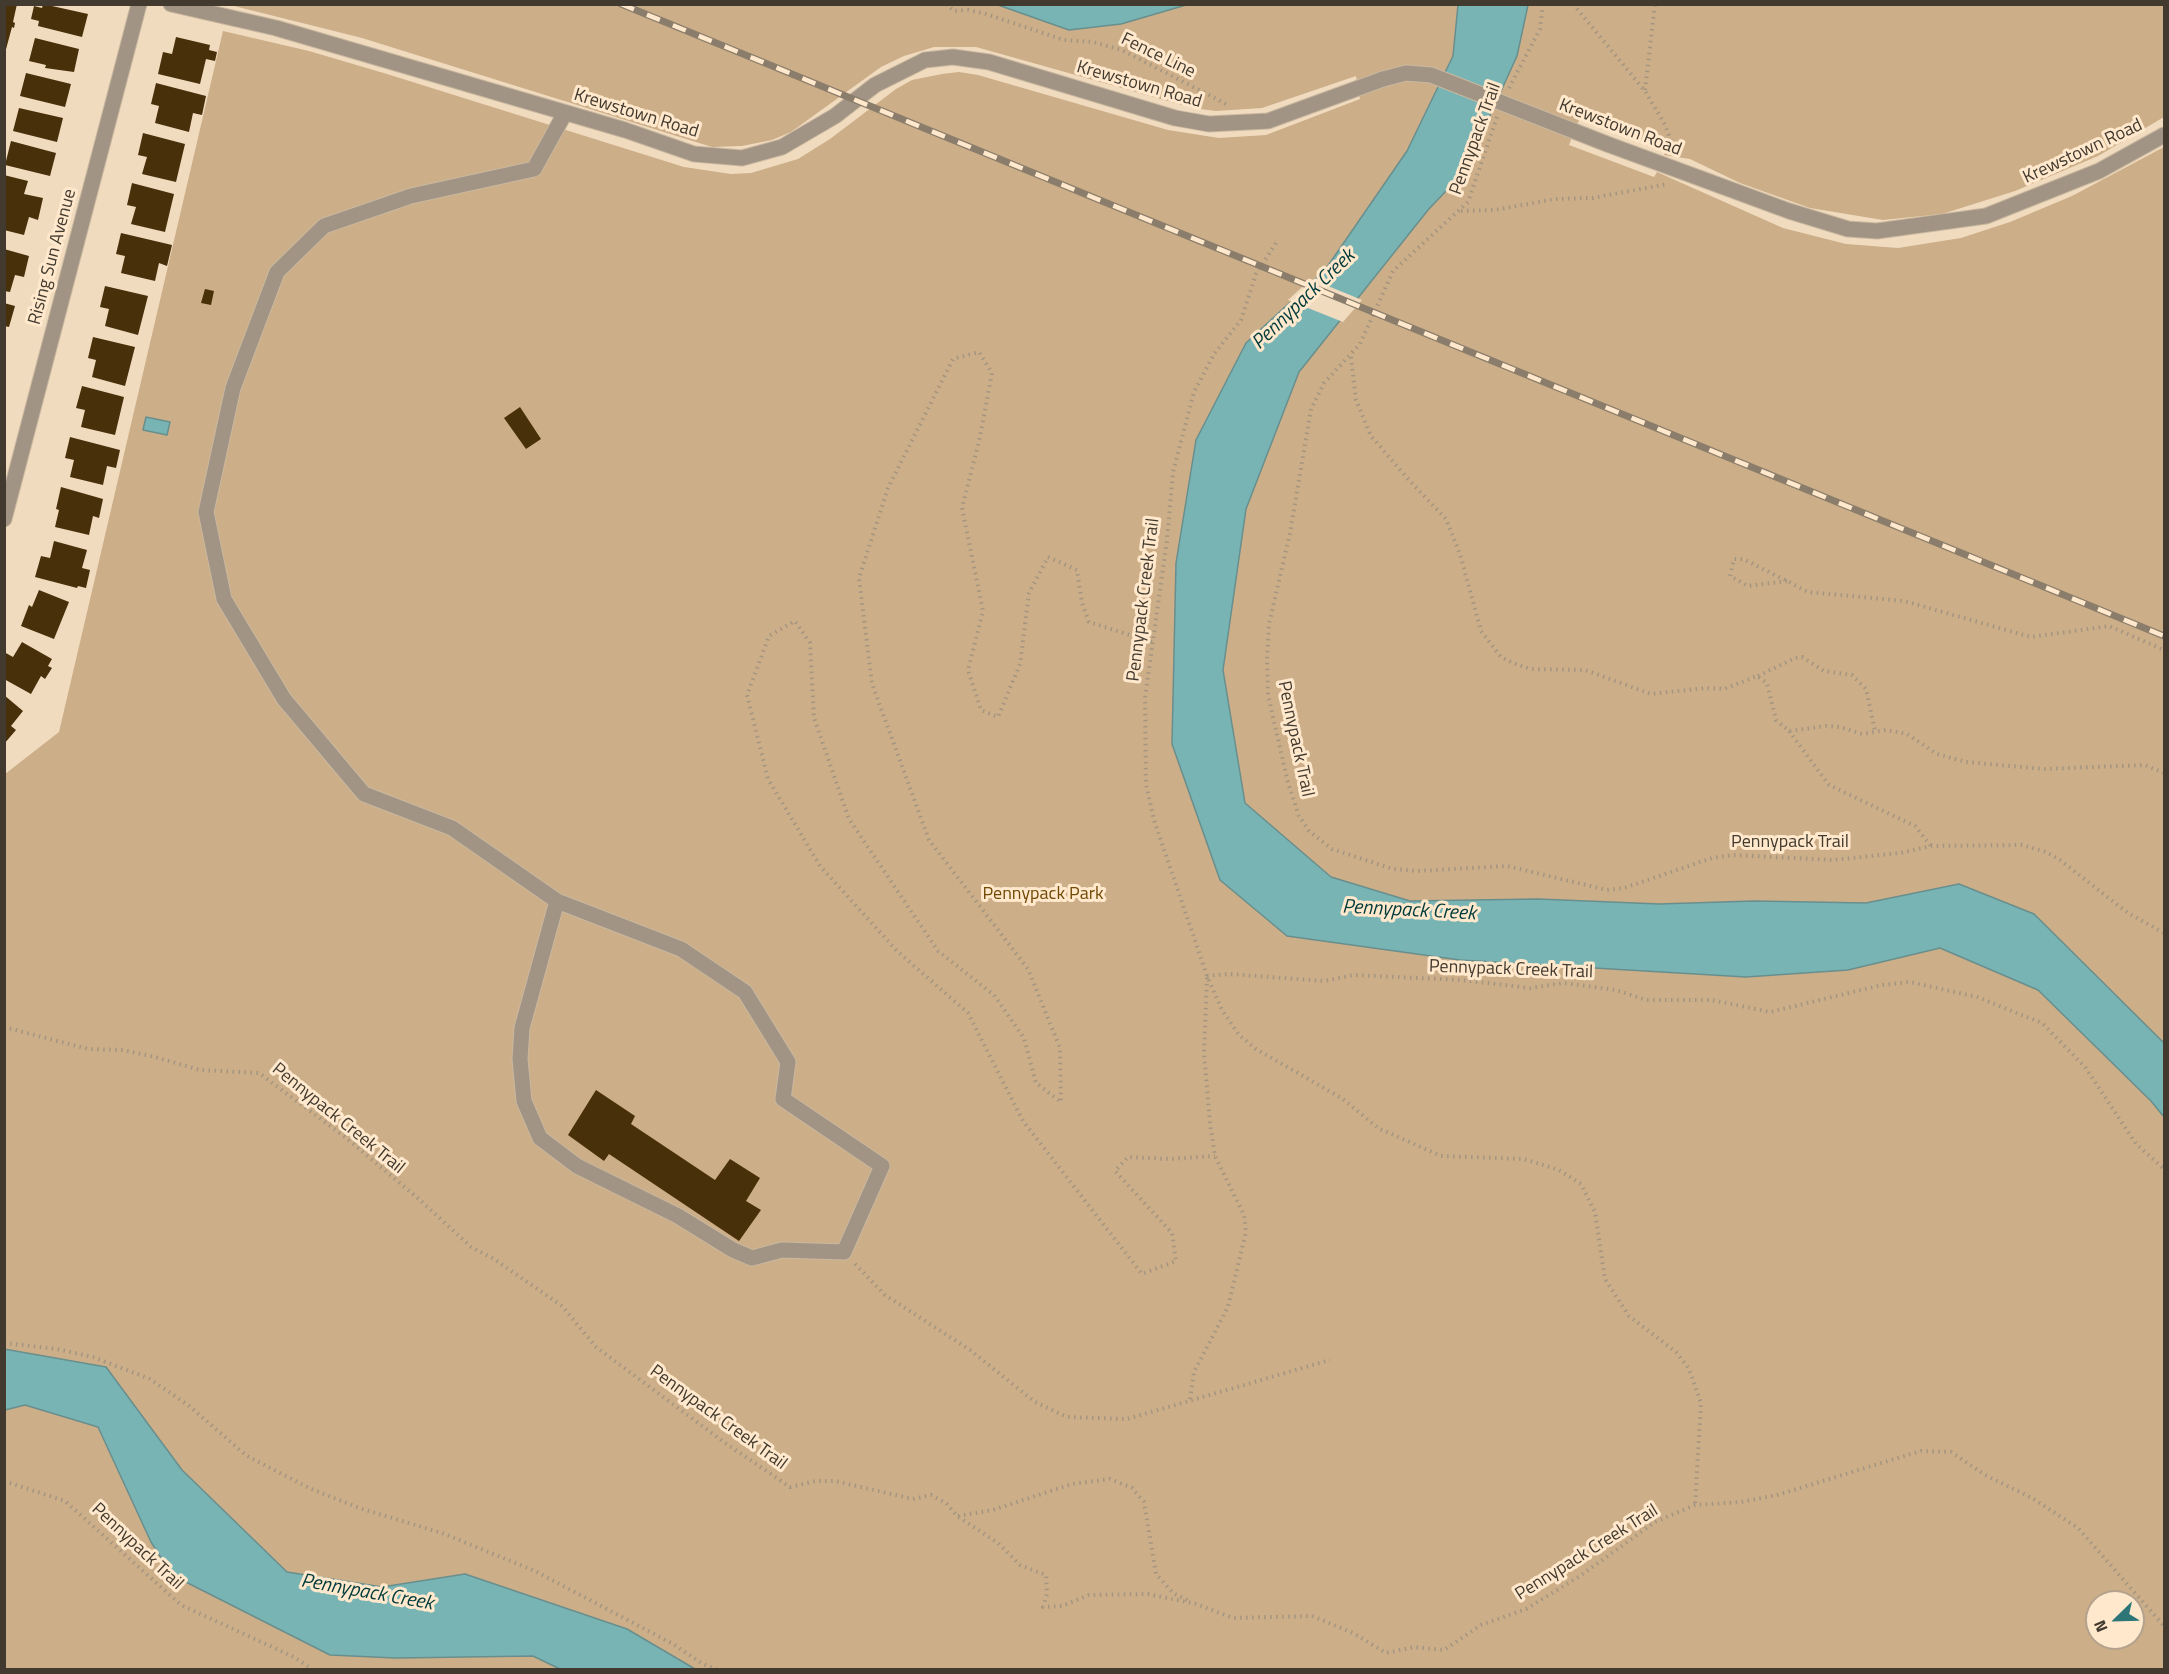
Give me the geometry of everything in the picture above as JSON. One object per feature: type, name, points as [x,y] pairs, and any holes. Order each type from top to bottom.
[{"type":"street","name":"Rising Sun Avenue","points":[[4,519],[139,4]]},
{"type":"street","name":"Krewstown Road","points":[[171,4],[276,28],[565,113],[694,154],[742,158],[782,147],[835,116],[875,85],[925,60],[953,57],[988,62],[1192,123],[1243,124],[1279,118],[1383,79],[1406,73],[1431,75],[1675,170],[1848,229],[1877,231],[1986,216],[2099,171],[2164,135]]},
{"type":"street","points":[[557,901],[522,1028],[520,1059],[524,1101],[540,1138],[577,1166],[678,1216],[733,1250],[752,1258],[782,1251],[844,1252],[882,1166],[783,1099],[788,1062],[746,992],[681,949],[557,901],[452,828],[364,794],[284,699],[224,599],[206,512],[234,388],[277,272],[324,226],[411,196],[534,169],[565,113]]},
{"type":"path","name":"Fence Line","points":[[946,4],[954,11],[986,14],[1064,40],[1093,42],[1122,50],[1239,110],[1243,124]]},
{"type":"path","name":"Pennypack Trail","points":[[1506,94],[1540,29],[1543,4]]},
{"type":"path","points":[[1461,211],[1495,210],[1555,199],[1592,198],[1672,183],[1676,152],[1672,139],[1645,91],[1573,4]]},
{"type":"path","points":[[1645,91],[1655,4]]},
{"type":"path","name":"Pennypack Trail","points":[[1500,108],[1472,193],[1461,211],[1393,271],[1365,336],[1351,356],[1324,383],[1311,409],[1307,445],[1267,643],[1268,695],[1288,783],[1299,816],[1314,837],[1332,849],[1393,869],[1417,871],[1507,866],[1607,890],[1624,888],[1720,857],[1766,855],[1833,860],[1900,853],[1930,846],[2022,845],[2046,852],[2121,908],[2164,933]]},
{"type":"path","name":"Pennypack Creek Trail","points":[[1276,243],[1256,274],[1241,320],[1214,354],[1194,392],[1173,472],[1167,540],[1145,698],[1146,784],[1154,820],[1207,976],[1222,1010],[1239,1035],[1256,1049],[1343,1099],[1378,1128],[1441,1156],[1524,1159],[1559,1170],[1581,1184],[1595,1212],[1605,1279],[1629,1316],[1676,1352],[1689,1369],[1701,1403],[1695,1505]]},
{"type":"path","points":[[1152,642],[1089,622],[1082,603],[1077,570],[1048,557],[1029,593],[1020,664],[998,717],[981,710],[968,670],[983,611],[962,508],[980,437],[992,373],[979,352],[953,359],[888,488],[859,578],[872,684],[929,840],[1028,969],[1060,1048],[1061,1102],[1036,1083],[1024,1038],[994,995],[938,951],[849,819],[814,718],[810,643],[795,621],[769,636],[747,695],[768,778],[820,866],[897,951],[969,1013],[1023,1121],[1142,1274],[1176,1261],[1172,1233],[1115,1171],[1128,1157],[1169,1160],[1215,1156]]},
{"type":"path","points":[[1351,356],[1354,387],[1364,422],[1380,447],[1446,519],[1460,554],[1481,631],[1502,657],[1531,669],[1584,669],[1651,694],[1705,688],[1724,690],[1795,658],[1802,657],[1824,671],[1852,675],[1866,688],[1875,732]]},
{"type":"path","points":[[1787,581],[1748,586],[1730,576],[1734,559],[1743,559],[1787,581],[1808,592],[1904,601],[2031,637],[2109,626],[2164,650]]},
{"type":"path","points":[[1757,676],[1767,683],[1776,720],[1789,731],[1829,784],[1915,826],[1930,846]]},
{"type":"path","points":[[1789,731],[1826,726],[1840,727],[1862,734],[1886,730],[1907,734],[1937,754],[1966,762],[2044,769],[2145,765],[2164,773]]},
{"type":"path","name":"Pennypack Creek Trail","points":[[1207,976],[1230,974],[1324,981],[1354,975],[1461,980],[1530,988],[1574,984],[1616,990],[1646,1000],[1669,1002],[1712,1000],[1770,1012],[1882,986],[1910,982],[1977,997],[2042,1023],[2085,1067],[2136,1144],[2164,1169]]},
{"type":"path","points":[[1190,1399],[1194,1372],[1228,1307],[1246,1232],[1244,1215],[1215,1156],[1204,1053],[1207,976]]},
{"type":"path","name":"Pennypack Creek Trail","points":[[4,1028],[88,1049],[123,1050],[200,1070],[259,1073],[345,1137],[420,1200],[471,1247],[494,1259],[562,1306],[596,1347],[682,1412],[790,1487],[816,1481],[835,1481],[914,1499],[931,1495],[946,1503],[957,1516],[998,1543],[1020,1565],[1046,1575],[1047,1594],[1043,1607],[1062,1606],[1089,1595],[1141,1593],[1196,1604],[1233,1618],[1312,1616],[1353,1633],[1386,1653],[1414,1647],[1444,1650],[1480,1626],[1526,1609],[1580,1576],[1655,1522],[1695,1505],[1741,1502],[1777,1496],[1921,1451],[1951,1452],[1985,1475],[2032,1498],[2078,1528],[2164,1626]]},
{"type":"path","points":[[844,1252],[885,1295],[970,1350],[1035,1402],[1067,1417],[1127,1419],[1330,1360]]},
{"type":"path","points":[[4,1343],[57,1349],[93,1357],[150,1379],[189,1406],[247,1456],[301,1484],[359,1508],[442,1533],[535,1571],[673,1644],[703,1664],[718,1670]]},
{"type":"path","points":[[957,1516],[993,1510],[1072,1484],[1110,1479],[1132,1488],[1144,1502],[1155,1574],[1173,1593],[1196,1604]]},
{"type":"path","name":"Pennypack Trail","points":[[4,1481],[65,1501],[181,1605],[294,1657],[313,1670]]},
{"type":"green space","name":"Pennypack Park","points":[[230,5],[2164,5],[2164,117],[2098,156],[2015,191],[1942,214],[1883,220],[1810,208],[1740,183],[1690,159],[1664,155],[1666,149],[1581,115],[1569,145],[1654,177],[1657,172],[1783,228],[1846,244],[1898,248],[1961,238],[2010,222],[2072,196],[2164,147],[2164,1669],[5,1670],[5,774],[59,732],[223,31],[309,51],[387,74],[684,167],[731,174],[751,173],[798,159],[830,139],[896,89],[912,80],[942,74],[959,72],[978,75],[1168,130],[1219,138],[1266,135],[1360,99],[1356,76],[1262,108],[1216,111],[1193,108],[976,47],[934,47],[904,56],[881,67],[791,132],[772,140],[742,146],[712,147],[362,38]]},
{"type":"water","points":[[998,5],[1186,5],[1121,24],[1069,30]]},
{"type":"water","name":"Pennypack Creek","points":[[1458,5],[1528,5],[1517,56],[1464,172],[1428,210],[1299,372],[1246,509],[1223,670],[1245,803],[1331,877],[1410,901],[1538,899],[1659,904],[1754,901],[1866,903],[1959,884],[2034,914],[2164,1043],[2164,1117],[2151,1101],[2038,990],[1940,948],[1848,970],[1746,977],[1460,960],[1287,936],[1220,880],[1172,744],[1176,563],[1196,440],[1246,343],[1325,270],[1407,151],[1453,56]]},
{"type":"water","points":[[146,417],[170,422],[167,435],[143,430]]},
{"type":"water","name":"Pennypack Creek","points":[[4,1349],[106,1367],[182,1470],[287,1572],[382,1587],[465,1574],[627,1629],[695,1669],[560,1669],[533,1656],[396,1658],[330,1655],[172,1575],[151,1542],[98,1427],[25,1405],[5,1410]]},
{"type":"pier","points":[[1311,279],[1362,300],[1343,322],[1288,300]]},
{"type":"building","points":[[4,4],[17,4],[14,28],[12,27],[5,53]]},
{"type":"building","points":[[43,4],[88,14],[82,37],[38,26],[39,21],[31,19],[34,6],[42,8]]},
{"type":"building","points":[[176,37],[210,45],[209,50],[217,52],[215,61],[206,59],[200,84],[158,74],[163,52],[172,54]]},
{"type":"building","points":[[35,38],[79,49],[74,72],[45,68],[46,65],[29,61]]},
{"type":"building","points":[[26,73],[71,84],[65,107],[20,96]]},
{"type":"building","points":[[156,83],[206,96],[202,115],[193,113],[189,132],[155,123],[159,106],[151,104]]},
{"type":"building","points":[[19,108],[63,118],[57,142],[13,131]]},
{"type":"building","points":[[143,133],[185,144],[176,182],[142,174],[147,157],[138,155]]},
{"type":"building","points":[[11,141],[56,153],[50,176],[5,165]]},
{"type":"building","points":[[4,175],[28,181],[24,194],[43,198],[38,220],[29,217],[24,235],[4,230]]},
{"type":"building","points":[[132,183],[174,194],[165,232],[131,224],[136,207],[127,205]]},
{"type":"building","points":[[121,233],[172,245],[167,266],[159,263],[155,281],[121,273],[125,256],[116,254]]},
{"type":"building","points":[[4,249],[29,256],[24,277],[15,275],[10,292],[4,291]]},
{"type":"building","points":[[105,286],[148,296],[138,335],[105,326],[109,309],[100,307]]},
{"type":"building","points":[[205,289],[214,291],[211,305],[201,303]]},
{"type":"building","points":[[4,303],[15,306],[9,327],[4,326]]},
{"type":"building","points":[[93,337],[135,347],[125,386],[92,377],[96,360],[88,358]]},
{"type":"building","points":[[82,386],[124,397],[115,435],[81,427],[85,410],[76,408]]},
{"type":"building","points":[[520,407],[541,439],[526,449],[504,418]]},
{"type":"building","points":[[70,437],[120,450],[116,468],[107,466],[103,485],[70,477],[74,460],[65,458]]},
{"type":"building","points":[[61,487],[103,499],[99,518],[93,516],[89,535],[55,527]]},
{"type":"building","points":[[54,541],[87,550],[82,568],[90,570],[86,588],[78,586],[77,588],[35,577],[41,556],[50,558]]},
{"type":"building","points":[[39,590],[69,602],[54,639],[21,626],[29,605],[32,607]]},
{"type":"building","points":[[22,642],[52,659],[48,666],[52,668],[45,679],[41,676],[31,694],[4,679],[4,652],[13,657]]},
{"type":"building","points":[[4,695],[23,711],[11,726],[16,730],[4,744]]},
{"type":"building","points":[[596,1090],[635,1116],[631,1124],[715,1180],[730,1159],[760,1178],[746,1201],[761,1210],[739,1241],[609,1154],[604,1161],[568,1135]]},
{"type":"railway","points":[[621,4],[2164,636]]}]
